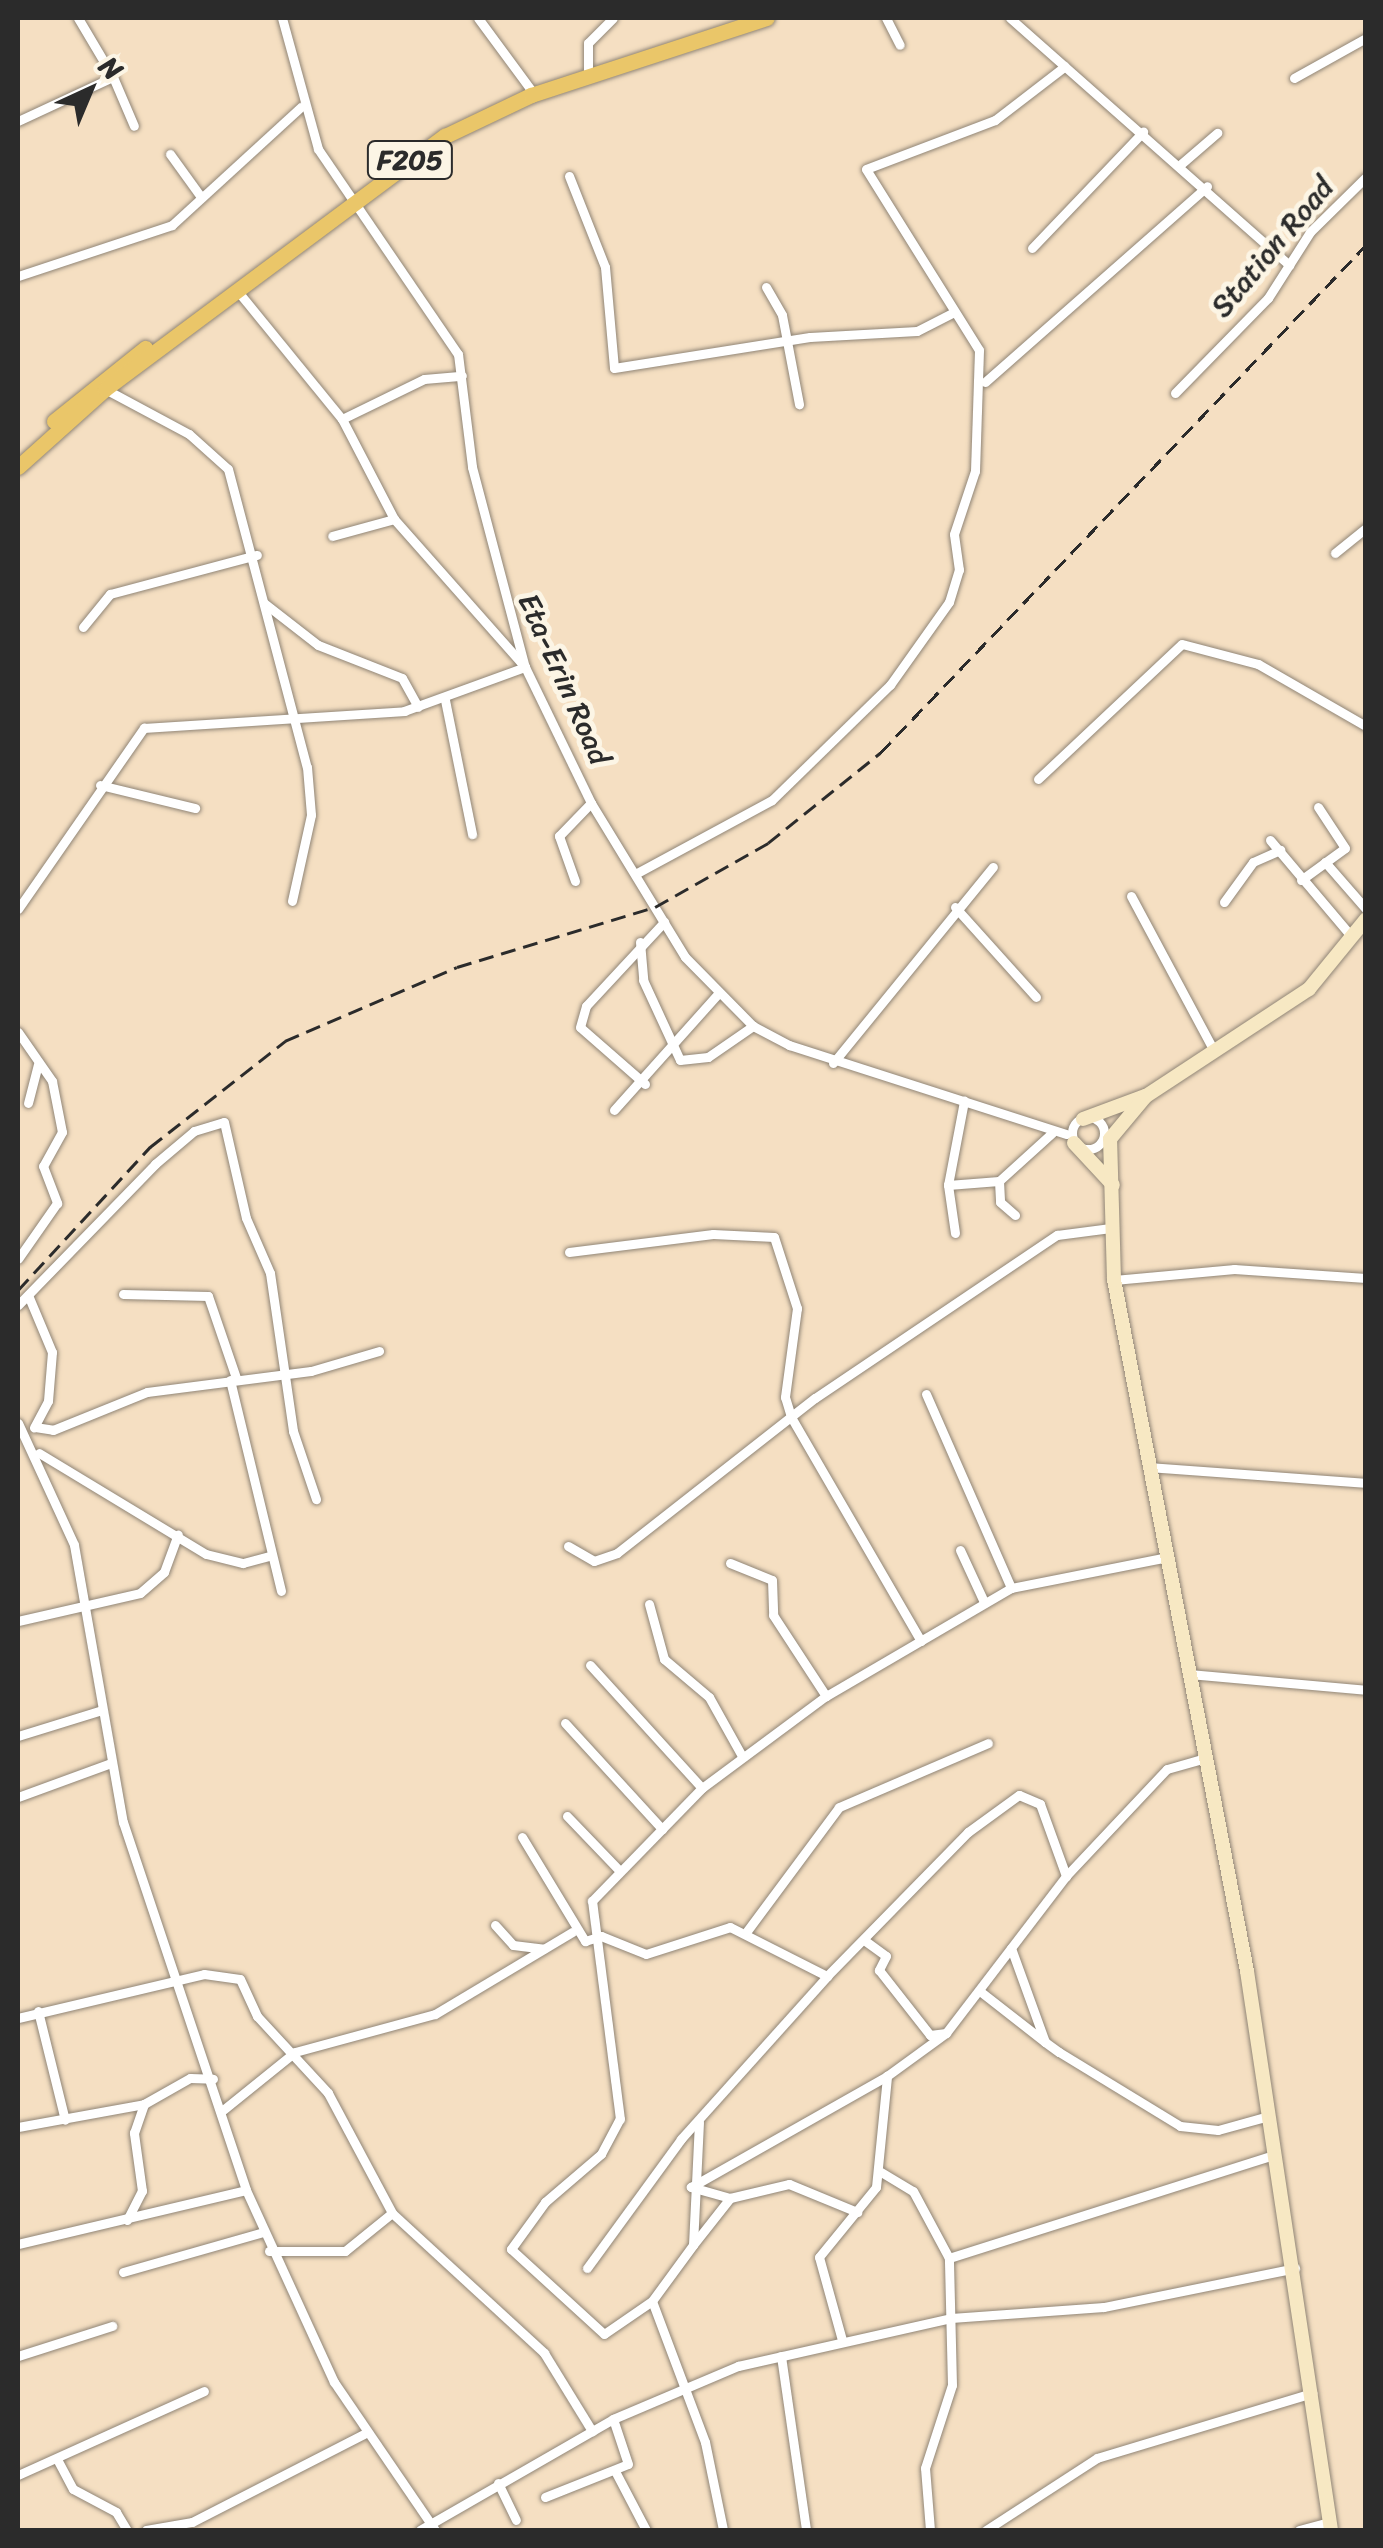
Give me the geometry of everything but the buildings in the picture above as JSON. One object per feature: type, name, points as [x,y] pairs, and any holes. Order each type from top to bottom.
[{"type":"main road","name":"F205","points":[[18,454],[443,128],[588,68],[741,18]]},
{"type":"main road","name":"F205","points":[[18,467],[98,390],[240,294],[354,198],[497,108],[767,18]]},
{"type":"street","points":[[78,18],[112,77],[134,126]]},
{"type":"street","name":"Eta-Erin Road","points":[[282,18],[301,107],[354,198],[449,338],[462,376],[490,556],[525,667],[591,803],[664,922],[717,994],[753,1026],[833,1062],[964,1101],[1052,1133],[1070,1138],[1110,1139]]},
{"type":"street","points":[[478,18],[531,90]]},
{"type":"street","points":[[588,68],[588,43],[613,18]]},
{"type":"street","points":[[886,18],[900,45]]},
{"type":"street","points":[[1010,18],[1206,186],[1290,264]]},
{"type":"street","points":[[1294,78],[1366,38]]},
{"type":"street","points":[[637,874],[772,800],[890,685],[949,602],[985,382],[980,350],[952,313],[866,168],[996,120],[1065,66]]},
{"type":"street","points":[[18,121],[112,77]]},
{"type":"street","points":[[18,276],[172,226],[301,107]]},
{"type":"street","points":[[1032,248],[1143,132]]},
{"type":"street","points":[[1180,164],[1217,132]]},
{"type":"street","points":[[170,154],[201,197]]},
{"type":"street","points":[[569,176],[605,267],[614,368],[916,331],[952,313]]},
{"type":"street","name":"Station Road","points":[[1175,393],[1366,177]]},
{"type":"street","points":[[985,382],[1206,186]]},
{"type":"street","points":[[766,288],[788,344],[800,404]]},
{"type":"street","points":[[18,909],[100,785],[144,728],[164,721],[404,711],[445,700],[525,667],[394,519],[342,419],[240,294]]},
{"type":"street","points":[[342,419],[424,379],[462,376]]},
{"type":"street","points":[[98,390],[188,434],[228,469],[258,555],[264,602],[298,718],[311,815],[292,901]]},
{"type":"street","points":[[332,536],[394,519]]},
{"type":"street","points":[[1335,553],[1366,528]]},
{"type":"street","points":[[82,627],[110,594],[258,555]]},
{"type":"street","points":[[264,602],[318,645],[402,678],[418,707]]},
{"type":"street","points":[[1038,778],[1182,644],[1258,664],[1366,726]]},
{"type":"street","points":[[445,700],[472,834]]},
{"type":"street","points":[[100,785],[195,808]]},
{"type":"street","points":[[575,881],[559,836],[591,803]]},
{"type":"street","points":[[1301,880],[1346,848],[1318,807]]},
{"type":"street","points":[[1270,840],[1352,936]]},
{"type":"street","points":[[1224,902],[1254,862],[1280,850]]},
{"type":"street","points":[[1325,862],[1366,908]]},
{"type":"street","points":[[833,1062],[954,908],[993,867]]},
{"type":"street","points":[[1130,896],[1214,1050]]},
{"type":"street","points":[[954,908],[1036,998]]},
{"type":"street","points":[[1113,1184],[1070,1138],[1082,1119],[1146,1096],[1309,988],[1366,919]]},
{"type":"street","points":[[644,1084],[580,1027],[640,940],[664,922]]},
{"type":"street","points":[[640,940],[668,1044],[680,1060],[698,1062],[753,1026]]},
{"type":"street","points":[[614,1110],[644,1084],[668,1044],[717,994]]},
{"type":"street","points":[[18,1032],[38,1062],[62,1132],[43,1166],[57,1202],[18,1258]]},
{"type":"street","points":[[28,1103],[38,1062]]},
{"type":"street","points":[[1110,1139],[1146,1096]]},
{"type":"street","points":[[955,1233],[948,1185],[964,1101]]},
{"type":"street","points":[[1082,1119],[1101,1124],[1110,1139],[1114,1280],[1315,2392],[1330,2526],[1299,2530]]},
{"type":"street","points":[[18,1305],[156,1164],[194,1131],[224,1122],[246,1218],[270,1273],[284,1372],[316,1500]]},
{"type":"street","points":[[948,1185],[998,1181],[1052,1133]]},
{"type":"street","points":[[998,1181],[1000,1202],[1016,1216]]},
{"type":"street","points":[[568,1546],[594,1560],[617,1554],[791,1418],[1057,1235],[1111,1228]]},
{"type":"street","points":[[569,1252],[713,1234],[774,1237],[797,1308],[785,1398],[791,1418],[920,1641]]},
{"type":"street","points":[[1114,1280],[1234,1269],[1366,1278]]},
{"type":"street","points":[[124,1294],[208,1296],[233,1379],[281,1591]]},
{"type":"street","points":[[28,1295],[52,1352],[48,1401],[32,1430],[86,1605],[123,1822],[182,1978],[246,2190],[270,2250],[364,2434],[432,2526]]},
{"type":"street","points":[[18,1422],[32,1430],[53,1430],[146,1392],[284,1372],[380,1352]]},
{"type":"street","points":[[926,1394],[1011,1588]]},
{"type":"street","points":[[37,1451],[206,1554],[242,1563],[272,1555]]},
{"type":"street","points":[[1146,1467],[1364,1481]]},
{"type":"street","points":[[18,1621],[156,1584],[178,1534]]},
{"type":"street","points":[[960,1550],[984,1602]]},
{"type":"street","points":[[730,2198],[652,2301],[604,2334],[512,2249],[544,2202],[601,2154],[620,2119],[621,2070],[592,1954],[601,1936],[592,1900],[702,1788],[826,1696],[1011,1588],[1162,1558]]},
{"type":"street","points":[[730,1564],[772,1580],[772,1615],[826,1696]]},
{"type":"street","points":[[649,1604],[664,1659],[708,1698],[742,1756]]},
{"type":"street","points":[[590,1664],[702,1788]]},
{"type":"street","points":[[1186,1674],[1366,1690]]},
{"type":"street","points":[[18,1736],[102,1710]]},
{"type":"street","points":[[565,1723],[662,1829]]},
{"type":"street","points":[[747,1931],[839,1807],[988,1743]]},
{"type":"street","points":[[691,2187],[887,2076],[946,2034],[1066,1876],[1167,1769],[1202,1759]]},
{"type":"street","points":[[18,1797],[111,1763]]},
{"type":"street","points":[[587,2268],[700,2122],[827,1976],[968,1832],[1019,1795],[1040,1804],[1066,1876]]},
{"type":"street","points":[[566,1816],[620,1871]]},
{"type":"street","points":[[522,1837],[570,1905],[572,1932],[584,1942],[601,1936],[646,1954],[730,1926],[747,1931],[827,1976]]},
{"type":"street","points":[[495,1925],[514,1945],[522,1967]]},
{"type":"street","points":[[223,2110],[295,2052],[435,2014],[522,1967],[572,1932]]},
{"type":"street","points":[[864,1940],[886,1956],[879,1970],[930,2034],[946,2034]]},
{"type":"street","points":[[514,1945],[544,1949]]},
{"type":"street","points":[[1010,1948],[1045,2042]]},
{"type":"street","points":[[18,2018],[182,1978],[240,1979],[258,2016],[295,2052],[328,2093],[392,2214],[544,2353],[592,2432]]},
{"type":"street","points":[[981,1992],[1045,2042],[1180,2126],[1218,2130],[1268,2116]]},
{"type":"street","points":[[38,2011],[65,2120]]},
{"type":"street","points":[[190,2078],[204,2054]]},
{"type":"street","points":[[842,2340],[820,2256],[857,2212],[881,2172],[887,2076]]},
{"type":"street","points":[[18,2128],[144,2104],[190,2078],[213,2078]]},
{"type":"street","points":[[127,2220],[142,2191],[134,2133],[144,2104]]},
{"type":"street","points":[[693,2245],[691,2187],[700,2122]]},
{"type":"street","points":[[950,2258],[1274,2156]]},
{"type":"street","points":[[881,2172],[913,2191],[950,2258],[950,2400],[924,2468],[930,2530]]},
{"type":"street","points":[[691,2187],[730,2198],[789,2184],[857,2212]]},
{"type":"street","points":[[18,2244],[246,2190]]},
{"type":"street","points":[[270,2250],[345,2251],[392,2214]]},
{"type":"street","points":[[122,2272],[263,2232]]},
{"type":"street","points":[[420,2530],[613,2419],[684,2386],[781,2356],[952,2318],[1104,2307],[1295,2268]]},
{"type":"street","points":[[652,2301],[684,2386],[723,2530]]},
{"type":"street","points":[[18,2356],[112,2326]]},
{"type":"street","points":[[781,2356],[806,2530]]},
{"type":"street","points":[[18,2475],[204,2391]]},
{"type":"street","points":[[986,2530],[1082,2465],[1315,2392]]},
{"type":"street","points":[[545,2497],[615,2471],[631,2454],[613,2419]]},
{"type":"street","points":[[146,2530],[192,2522],[364,2434]]},
{"type":"street","points":[[58,2459],[73,2489],[116,2512],[127,2530]]},
{"type":"street","points":[[615,2471],[646,2530]]},
{"type":"street","points":[[498,2483],[516,2520]]},
{"type":"railway","points":[[18,1290],[150,1147],[285,1041],[457,967],[655,907],[768,843],[880,753],[1366,245]]}]
